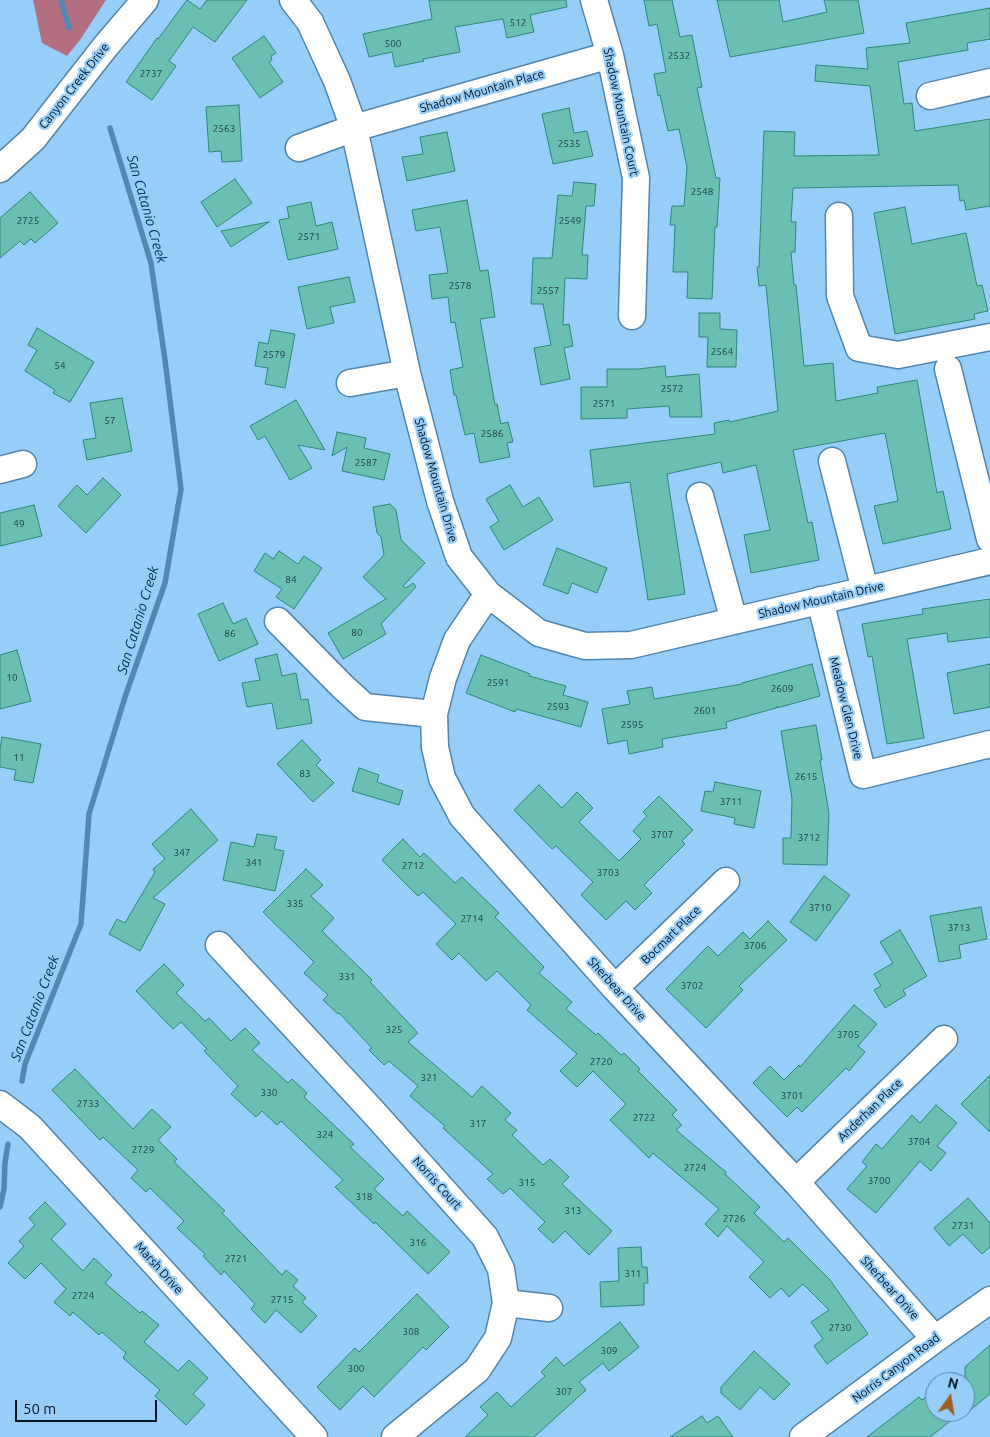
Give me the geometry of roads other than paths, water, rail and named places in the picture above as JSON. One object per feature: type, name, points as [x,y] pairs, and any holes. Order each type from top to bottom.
[{"type":"street","name":"Canyon Creek Drive","points":[[0,169],[33,139],[105,47],[145,0]]},
{"type":"street","name":"Shadow Mountain Drive","points":[[293,0],[310,22],[337,81],[354,128],[407,372],[440,501],[459,557],[488,594],[539,633],[585,646],[631,645],[990,561]]},
{"type":"street","name":"Shadow Mountain Court","points":[[594,0],[610,55],[636,178],[632,316]]},
{"type":"street","name":"Shadow Mountain Place","points":[[300,148],[354,128],[610,55]]},
{"type":"street","points":[[930,96],[990,82]]},
{"type":"street","points":[[839,216],[840,296],[859,348],[898,355],[990,337]]},
{"type":"street","points":[[948,369],[990,540]]},
{"type":"street","points":[[350,383],[407,372]]},
{"type":"street","points":[[832,461],[865,590]]},
{"type":"street","points":[[700,496],[734,620]]},
{"type":"street","name":"Sherbear Drive","points":[[488,594],[457,640],[443,678],[434,714],[435,747],[442,778],[462,816],[615,988],[796,1182],[935,1338]]},
{"type":"street","name":"Meadow Glen Drive","points":[[820,600],[863,775],[990,744]]},
{"type":"street","points":[[278,621],[365,707],[434,714]]},
{"type":"street","name":"Bocmart Place","points":[[615,988],[726,881]]},
{"type":"street","name":"Norris Court","points":[[219,945],[375,1114],[485,1237],[501,1270],[506,1303],[498,1338],[477,1370],[395,1437]]},
{"type":"street","name":"Anderhan Place","points":[[796,1182],[944,1038]]},
{"type":"street","name":"Marsh Drive","points":[[0,1104],[30,1127],[314,1437]]},
{"type":"street","name":"Norris Canyon Road","points":[[803,1437],[935,1338],[990,1300]]},
{"type":"street","points":[[506,1303],[549,1308]]},
{"type":"waterway","name":"San Catanio Creek","points":[[61,0],[69,28]]},
{"type":"waterway","name":"San Catanio Creek","points":[[22,1081],[25,1064],[81,924],[89,814],[126,694],[165,583],[181,489],[151,263],[110,128]]},
{"type":"waterway","name":"San Catanio Creek","points":[[0,1207],[4,1189],[8,1144]]}]
